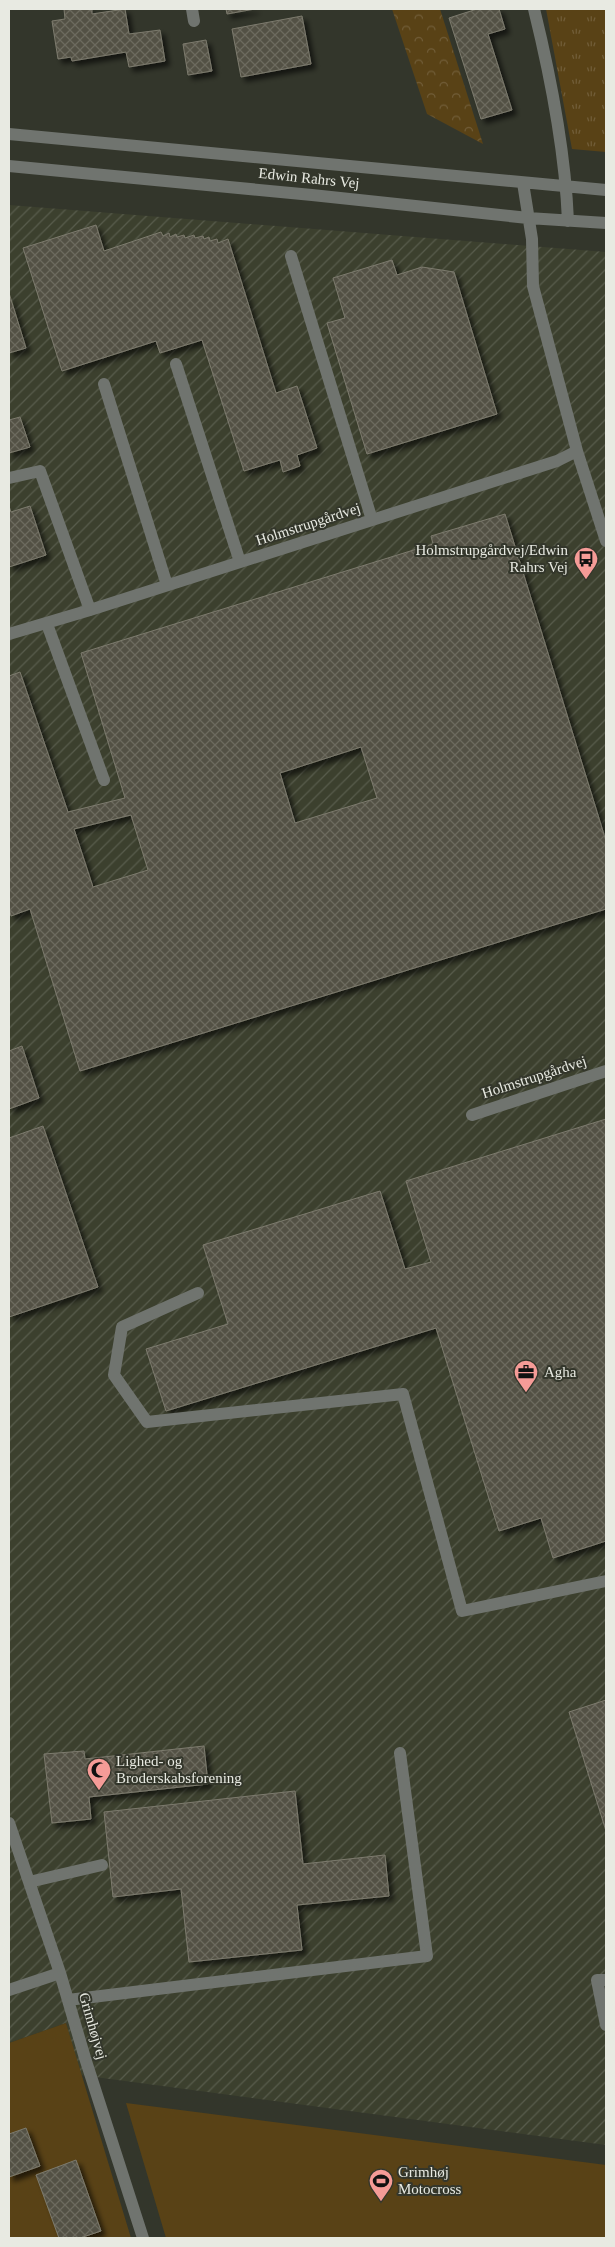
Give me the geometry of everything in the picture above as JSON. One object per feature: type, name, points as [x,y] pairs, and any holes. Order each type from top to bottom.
[{"type":"street","points":[[534,9],[553,86],[566,187],[568,221]]},
{"type":"street","name":"Edwin Rahrs Vej","points":[[9,134],[606,190]]},
{"type":"street","name":"Edwin Rahrs Vej","points":[[9,166],[312,194],[528,218],[606,223]]},
{"type":"street","points":[[523,183],[532,238],[534,286],[577,451],[606,542]]},
{"type":"street","points":[[291,256],[372,520]]},
{"type":"street","points":[[176,364],[240,562]]},
{"type":"street","points":[[104,384],[167,585]]},
{"type":"street","name":"Holmstrupgårdvej","points":[[9,634],[47,624],[557,461],[577,451]]},
{"type":"street","points":[[9,478],[40,471],[90,610]]},
{"type":"street","points":[[47,624],[104,780]]},
{"type":"street","name":"Holmstrupgårdvej","points":[[472,1115],[606,1071]]},
{"type":"street","points":[[198,1293],[122,1327],[114,1375],[147,1422],[402,1394],[462,1611],[606,1581]]},
{"type":"street","points":[[68,2000],[427,1956],[400,1753]]},
{"type":"street","name":"Grimhøjvej","points":[[10,1832],[60,1973],[85,2058],[143,2238]]},
{"type":"street","points":[[29,1882],[102,1866]]},
{"type":"street","points":[[9,1990],[60,1973]]},
{"type":"street","points":[[606,1980],[597,1980],[606,2025]]},
{"type":"shaded area","points":[[9,205],[606,252],[606,2145],[80,2075],[66,2023],[9,2043]]},
{"type":"green space","points":[[392,9],[440,9],[483,144],[427,114]]},
{"type":"green space","points":[[546,9],[606,9],[606,152],[572,149]]},
{"type":"green space","points":[[66,2023],[131,2238],[9,2238],[9,2043]]},
{"type":"green space","name":"Grimhøj Motocross","points":[[126,2103],[606,2165],[606,2238],[166,2238]]},
{"type":"building","points":[[64,9],[92,9],[92,14],[125,9],[129,34],[160,30],[165,61],[129,67],[126,52],[72,61],[71,57],[58,59],[52,21],[65,19]]},
{"type":"building","points":[[226,9],[255,9],[227,14]]},
{"type":"building","points":[[477,9],[499,9],[505,29],[488,34],[512,110],[481,119],[449,18]]},
{"type":"building","points":[[302,16],[311,64],[241,77],[232,29]]},
{"type":"building","points":[[206,40],[212,71],[188,75],[183,44]]},
{"type":"building","points":[[96,225],[104,251],[161,232],[163,236],[169,233],[170,237],[176,234],[177,237],[184,235],[185,238],[194,235],[195,238],[203,236],[204,239],[209,237],[210,241],[217,239],[218,243],[228,239],[276,393],[297,386],[317,448],[297,455],[300,466],[283,472],[280,460],[244,471],[202,340],[160,353],[156,341],[62,371],[23,248]]},
{"type":"building","points":[[392,260],[397,275],[422,267],[454,272],[497,414],[367,454],[327,323],[345,318],[333,278]]},
{"type":"building","points":[[9,293],[26,348],[9,353]]},
{"type":"building","points":[[20,417],[30,447],[9,453],[9,420]]},
{"type":"building","points":[[9,506],[11,512],[30,506],[46,555],[9,567]]},
{"type":"building","points":[[505,514],[606,841],[606,909],[80,1071],[30,909],[11,916],[9,908],[9,676],[20,672],[68,812],[125,798],[81,653],[433,544],[431,536]],"holes":[[[361,747],[377,798],[295,823],[280,773]],[[131,815],[148,870],[93,887],[74,829]]]},
{"type":"building","points":[[22,1046],[39,1098],[9,1109],[9,1051]]},
{"type":"building","points":[[606,1119],[606,1541],[553,1558],[541,1518],[499,1531],[436,1328],[166,1411],[146,1349],[228,1324],[203,1245],[380,1191],[405,1269],[431,1262],[406,1181]]},
{"type":"building","points":[[43,1126],[98,1287],[9,1317],[9,1138]]},
{"type":"building","points":[[606,1700],[606,1831],[569,1712]]},
{"type":"building","name":"Lighed- og Broderskabsforening","points":[[204,1746],[208,1784],[89,1797],[91,1819],[52,1823],[44,1754],[84,1751],[85,1759]]},
{"type":"building","points":[[295,1791],[303,1864],[385,1855],[389,1896],[297,1905],[302,1950],[189,1962],[181,1889],[113,1897],[104,1812]]},
{"type":"building","points":[[26,2128],[40,2166],[9,2177],[9,2134]]},
{"type":"building","points":[[76,2160],[101,2231],[80,2238],[59,2238],[36,2175]]},
{"type":"place","name":"Holmstrupgårdvej/Edwin Rahrs Vej","points":[[586,580]]},
{"type":"place","name":"Agha","points":[[526,1393]]},
{"type":"place","name":"Lighed- og Broderskabsforening","points":[[99,1791]]},
{"type":"place","name":"Grimhøj Motocross","points":[[381,2202]]}]
